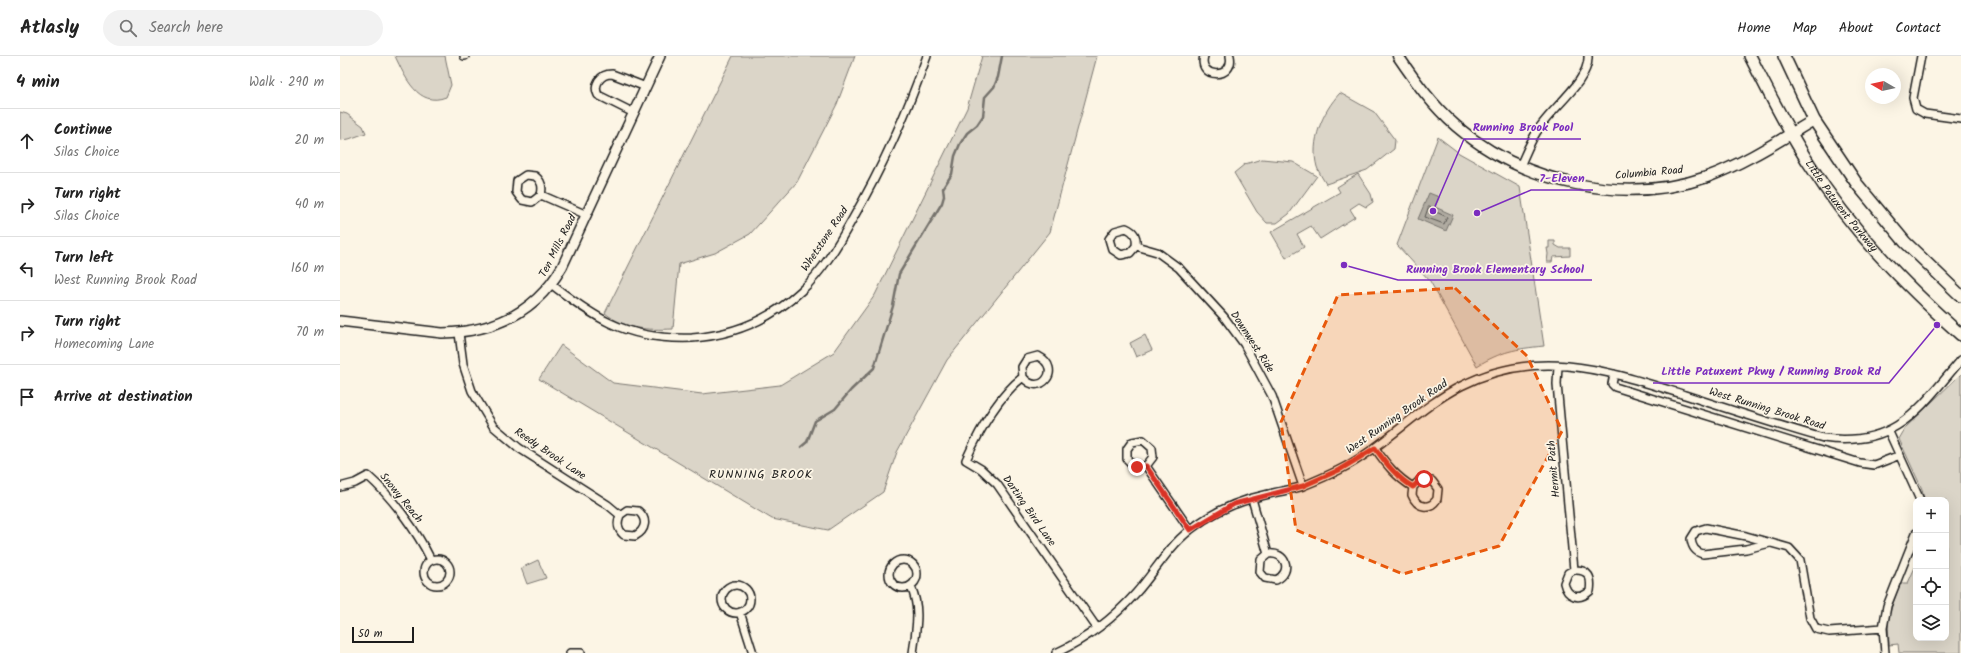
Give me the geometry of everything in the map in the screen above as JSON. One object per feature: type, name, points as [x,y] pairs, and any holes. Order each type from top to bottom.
[{"type":"main road","name":"Columbia Road","points":[[1398,56],[1426,94],[1447,118],[1477,141],[1520,166],[1558,179],[1607,188],[1626,189],[1675,185],[1702,178],[1725,169],[1814,120]]},
{"type":"main road","name":"Little Patuxent Parkway","points":[[1750,56],[1791,134],[1833,198],[1861,235],[1912,291],[1961,335]]},
{"type":"main road","points":[[1784,56],[1814,120],[1857,184],[1883,216],[1931,268],[1961,296]]},
{"type":"street","name":"Ten Mills Road","points":[[340,321],[442,333],[459,333],[491,326],[521,312],[552,285],[587,215],[660,56]]},
{"type":"street","name":"Whetstone Road","points":[[552,285],[591,313],[610,323],[645,334],[665,338],[694,338],[717,335],[734,331],[768,315],[802,290],[830,256],[844,234],[884,160],[914,93],[927,56]]},
{"type":"street","points":[[1204,56],[1203,64],[1206,70],[1214,74],[1219,74],[1226,71],[1230,66],[1230,56]]},
{"type":"street","points":[[1520,166],[1539,127],[1584,74],[1588,56]]},
{"type":"street","points":[[1921,56],[1913,98],[1916,109],[1926,114],[1961,119]]},
{"type":"street","points":[[634,113],[598,95],[596,91],[598,81],[606,74],[612,74],[646,87]]},
{"type":"street","points":[[541,195],[587,215]]},
{"type":"street","name":"Downwest Ride","points":[[1136,246],[1156,252],[1179,268],[1224,317],[1244,344],[1272,396],[1303,486]]},
{"type":"street","name":"Reedy Brook Lane","points":[[459,333],[463,364],[472,392],[494,426],[519,448],[608,505],[620,515]]},
{"type":"street","points":[[1038,356],[1048,363],[1050,369],[1049,375],[1042,383],[1036,385],[1030,384],[1023,377],[1022,367],[1027,359],[1038,356]]},
{"type":"street","name":"West Running Brook Road","points":[[1056,653],[1079,641],[1097,628],[1136,594],[1167,554],[1190,530],[1219,512],[1252,499],[1303,486],[1339,470],[1375,448],[1445,395],[1486,374],[1524,365],[1584,367],[1614,374],[1823,438],[1849,440],[1876,436],[1898,427],[1919,408],[1961,360]]},
{"type":"street","name":"Hermit Path","points":[[1558,366],[1557,384],[1574,570]]},
{"type":"street","points":[[1614,374],[1612,384],[1615,387],[1860,463],[1874,465],[1900,455]]},
{"type":"street","name":"Darting Bird Lane","points":[[1023,377],[1007,391],[978,435],[966,460],[981,469],[997,484],[1097,628]]},
{"type":"street","points":[[1888,432],[1919,497]]},
{"type":"street","points":[[1375,448],[1396,474],[1413,487]]},
{"type":"street","points":[[1146,466],[1190,530]]},
{"type":"street","name":"Snowy Reach","points":[[340,487],[355,483],[368,476],[381,488],[422,542],[431,560]]},
{"type":"street","points":[[1252,499],[1268,554]]},
{"type":"street","points":[[1770,543],[1746,549],[1703,554],[1699,553],[1693,548],[1691,539],[1696,531],[1706,528],[1746,536],[1789,548],[1800,560],[1810,618],[1816,630],[1829,632],[1883,628]]},
{"type":"street","points":[[1885,653],[1883,628],[1886,606],[1913,540]]},
{"type":"street","points":[[905,560],[915,566],[918,575],[917,580],[911,587],[899,588],[892,583],[889,573],[895,563],[905,560]]},
{"type":"street","points":[[911,587],[915,595],[918,609],[913,653]]},
{"type":"street","points":[[740,612],[753,653]]},
{"type":"street","points":[[570,653],[581,653]]},
{"type":"highlighted area","points":[[1455,288],[1527,356],[1562,431],[1499,546],[1403,574],[1296,530],[1281,422],[1338,295]]},
{"type":"shaded area","points":[[395,56],[445,56],[451,85],[446,97],[436,99],[428,98],[420,94],[408,81]]},
{"type":"shaded area","points":[[733,56],[855,56],[837,104],[797,182],[750,234],[715,253],[679,264],[673,329],[637,328],[621,323],[605,313]]},
{"type":"shaded area","points":[[982,56],[1097,56],[1050,232],[947,360],[897,452],[883,492],[828,530],[772,519],[539,379],[561,345],[613,383],[702,394],[780,385],[834,352],[875,295],[967,108]]},
{"type":"shaded area","points":[[1340,93],[1374,112],[1395,140],[1394,149],[1367,170],[1326,184],[1317,167],[1315,157],[1316,138],[1323,118]]},
{"type":"shaded area","points":[[340,112],[347,114],[363,126],[366,133],[349,139],[340,140]]},
{"type":"shaded area","points":[[1438,137],[1459,153],[1520,187],[1544,346],[1525,348],[1502,354],[1477,366],[1430,281],[1397,245]]},
{"type":"shaded area","points":[[1262,159],[1293,162],[1317,176],[1289,214],[1277,223],[1267,223],[1257,212],[1234,173],[1245,164]]},
{"type":"shaded area","points":[[1358,174],[1371,194],[1373,202],[1366,207],[1359,203],[1350,209],[1355,217],[1320,239],[1311,226],[1297,234],[1304,247],[1286,258],[1271,232],[1340,192],[1337,187]]},
{"type":"shaded area","points":[[1549,241],[1555,241],[1555,245],[1560,248],[1570,248],[1570,256],[1553,257],[1552,262],[1547,262],[1547,248],[1549,248]]},
{"type":"shaded area","points":[[1145,335],[1152,350],[1136,357],[1130,343]]},
{"type":"shaded area","points":[[1961,374],[1961,653],[1899,653],[1898,644],[1889,645],[1888,618],[1900,583],[1908,583],[1913,572],[1913,641],[1949,641],[1949,497],[1923,497],[1922,489],[1899,439],[1906,427]]},
{"type":"shaded area","points":[[538,560],[546,578],[527,584],[521,568]]},
{"type":"water","points":[[1429,193],[1439,197],[1435,207],[1453,215],[1446,231],[1418,219]]},
{"type":"waterway","points":[[801,447],[807,442],[815,421],[835,409],[851,390],[874,368],[893,306],[899,274],[942,203],[944,196],[943,188],[952,174],[955,156],[967,133],[977,125],[983,116],[985,97],[994,87],[998,77],[1002,56]]},
{"type":"place","name":"Running Brook Pool","points":[[1433,211]]},
{"type":"place","name":"7-Eleven","points":[[1477,213]]},
{"type":"place","name":"Running Brook Elementary School","points":[[1344,265]]},
{"type":"place","name":"Little Patuxent Pkwy / Running Brook Rd","points":[[1937,325]]},
{"type":"district","name":"RUNNING BROOK","points":[[761,474]]},
{"type":"route","points":[[1137,467],[1146,466],[1190,530],[1234,504],[1303,486],[1339,470],[1375,448],[1396,474],[1413,487],[1416,483],[1424,479]]}]
